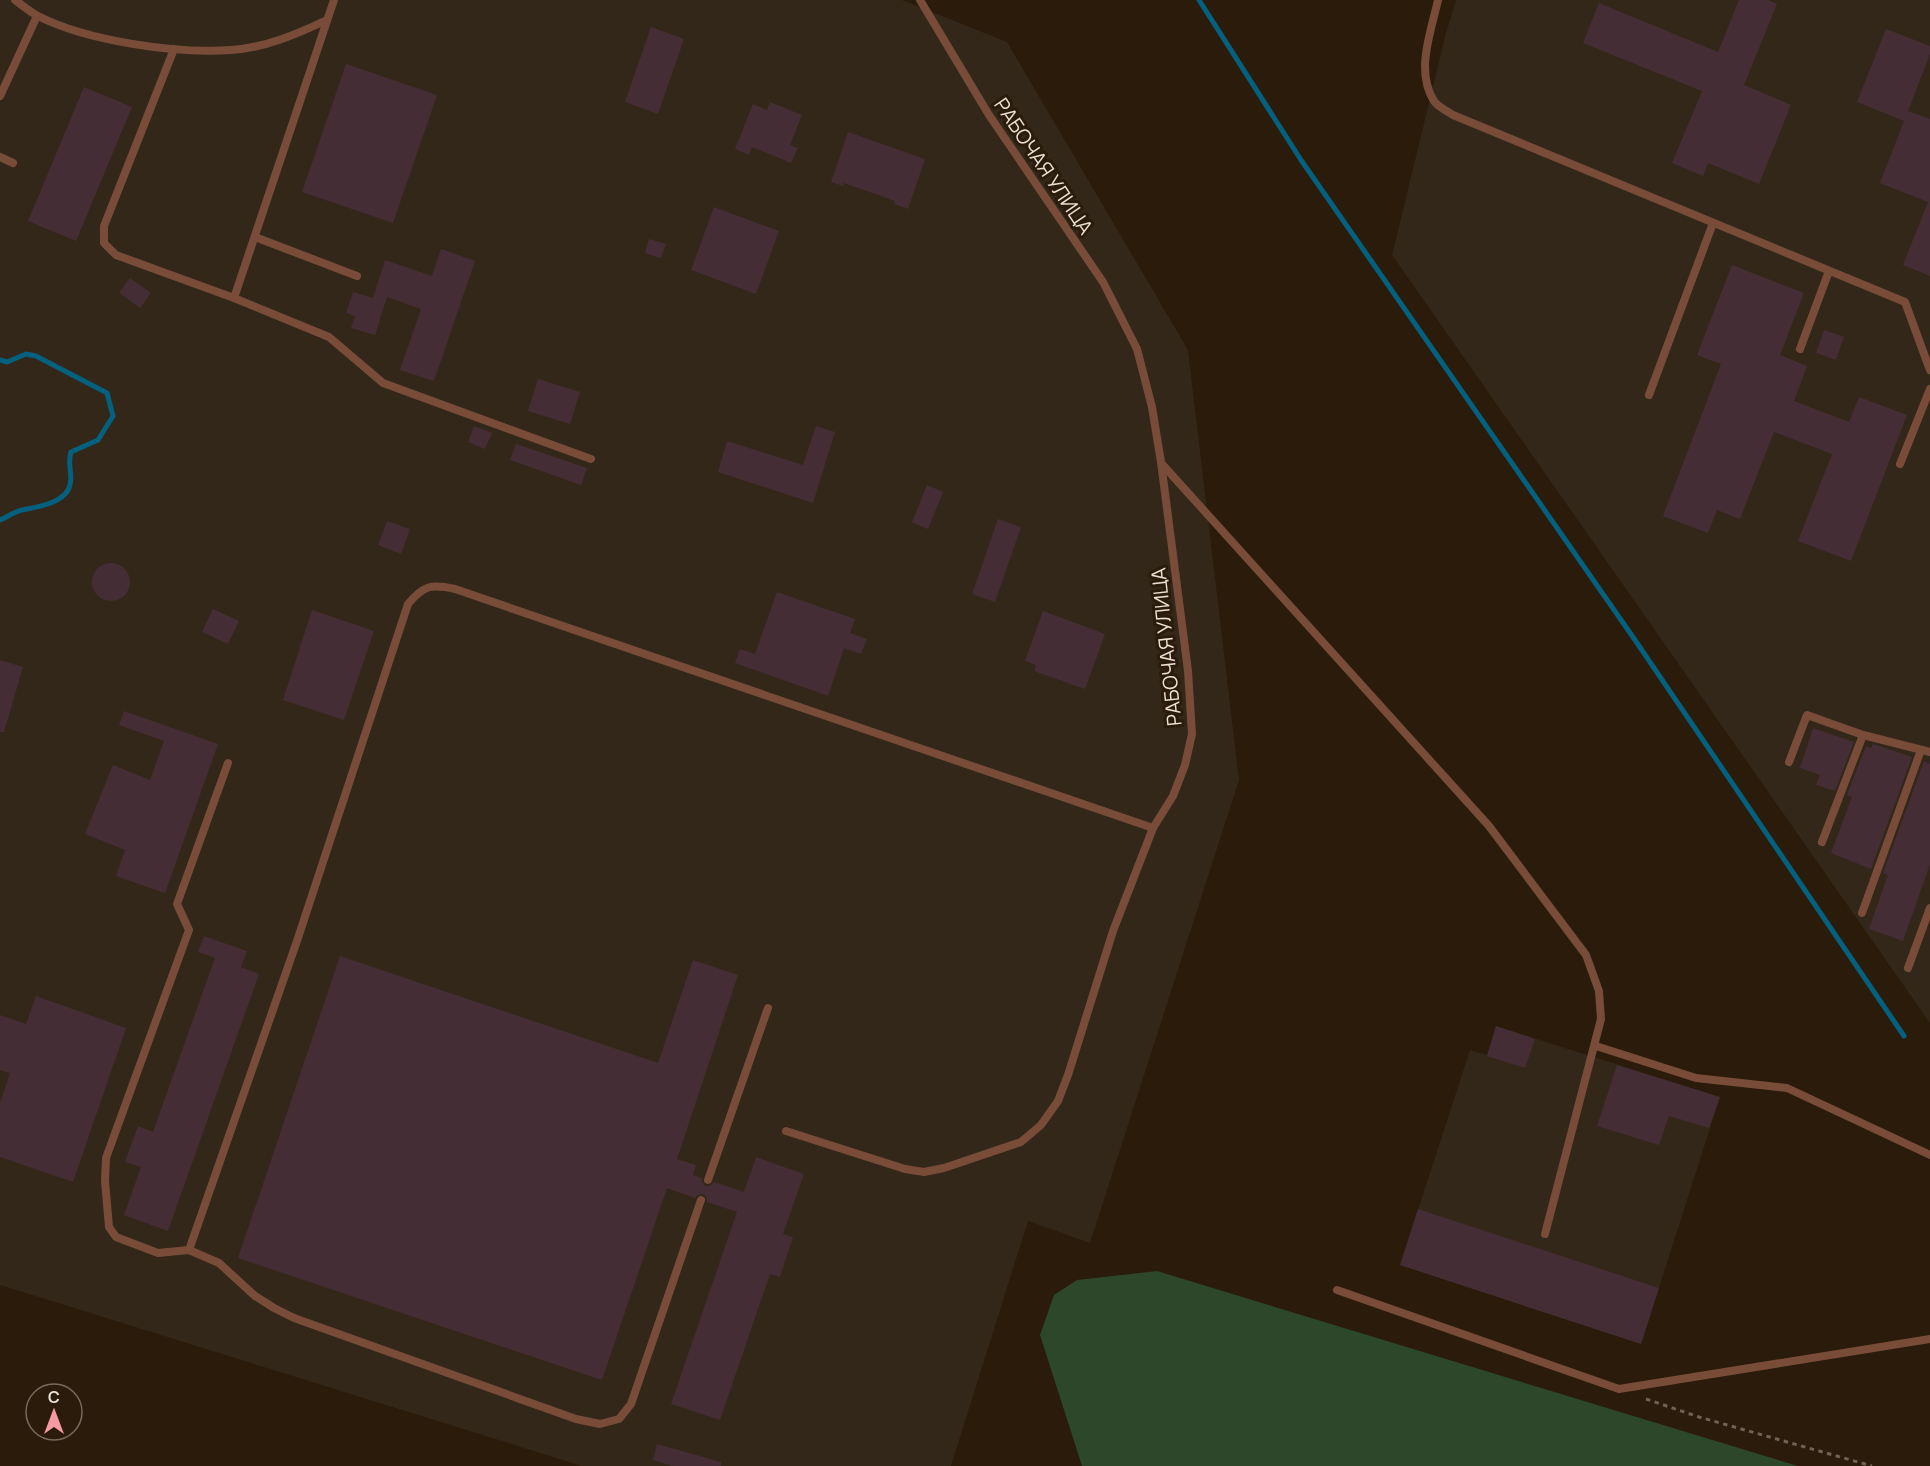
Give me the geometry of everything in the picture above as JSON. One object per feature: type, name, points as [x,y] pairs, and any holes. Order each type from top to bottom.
[{"type":"lane","points":[[15,0],[37,16],[93,37],[174,49],[232,50],[288,38],[327,20]]},
{"type":"lane","points":[[234,298],[334,0]]},
{"type":"lane","name":"РАБОЧАЯ УЛИЦА","points":[[786,1131],[905,1169],[924,1172],[944,1168],[1021,1142],[1041,1125],[1058,1101],[1068,1076],[1113,931],[1153,828],[1173,796],[1185,765],[1192,734],[1189,682],[1161,462],[1152,407],[1137,349],[1103,282],[989,115],[920,0]]},
{"type":"lane","points":[[1438,0],[1424,62],[1426,80],[1435,103],[1453,115],[1905,302],[1930,370]]},
{"type":"lane","points":[[0,96],[37,16]]},
{"type":"lane","points":[[174,49],[104,226],[104,243],[116,255],[234,298],[329,337],[383,383],[591,459]]},
{"type":"lane","points":[[0,157],[13,163]]},
{"type":"lane","points":[[1649,395],[1713,223]]},
{"type":"lane","points":[[255,237],[357,276]]},
{"type":"lane","points":[[1800,349],[1829,271]]},
{"type":"lane","points":[[1900,464],[1930,390]]},
{"type":"lane","points":[[1161,462],[1489,826],[1586,955],[1599,991],[1601,1019],[1596,1046],[1545,1234]]},
{"type":"lane","points":[[189,1250],[297,941],[408,604],[419,591],[436,585],[455,589],[1153,828]]},
{"type":"lane","points":[[1790,762],[1807,715],[1863,735],[1926,751],[1862,913]]},
{"type":"lane","points":[[1822,842],[1863,735]]},
{"type":"lane","points":[[228,763],[177,904],[189,930],[106,1158],[105,1181],[109,1227],[116,1238],[158,1253],[189,1250],[219,1263],[255,1296],[294,1318],[576,1419],[600,1424],[619,1419],[631,1404],[701,1200]]},
{"type":"lane","points":[[1908,968],[1930,908]]},
{"type":"lane","points":[[708,1180],[768,1008]]},
{"type":"lane","points":[[1596,1046],[1696,1078],[1787,1088],[1930,1155]]},
{"type":"lane","points":[[1337,1290],[1619,1389],[1930,1339]]},
{"type":"path","points":[[1619,1389],[1699,1417],[1872,1466]]},
{"type":"shaded area","points":[[0,0],[902,0],[1007,42],[1188,350],[1239,780],[1090,1243],[1028,1221],[951,1466],[582,1466],[0,1285]]},
{"type":"shaded area","points":[[1456,0],[1930,0],[1930,1023],[1392,255]]},
{"type":"shaded area","points":[[1496,1026],[1720,1097],[1641,1344],[1400,1265],[1470,1050],[1487,1055]]},
{"type":"green space","points":[[1157,1271],[1798,1466],[1082,1466],[1040,1335],[1054,1295],[1077,1280]]},
{"type":"building","points":[[1739,0],[1768,0],[1777,4],[1744,85],[1791,105],[1759,184],[1708,163],[1703,176],[1672,163],[1702,91],[1583,43],[1599,3],[1718,52]]},
{"type":"building","points":[[651,27],[684,39],[658,114],[625,102]]},
{"type":"building","points":[[1886,29],[1930,46],[1930,54],[1908,111],[1930,119],[1930,276],[1903,265],[1928,202],[1880,183],[1904,121],[1857,102]]},
{"type":"building","points":[[346,64],[437,95],[393,223],[302,192]]},
{"type":"building","points":[[84,87],[132,107],[76,241],[28,221]]},
{"type":"building","points":[[770,102],[802,115],[790,145],[798,148],[791,163],[752,147],[749,155],[735,149],[753,104],[767,110]]},
{"type":"building","points":[[848,132],[925,159],[908,209],[894,204],[895,201],[844,183],[843,186],[831,182]]},
{"type":"building","points":[[714,207],[779,231],[756,294],[691,270]]},
{"type":"building","points":[[649,239],[666,244],[661,258],[645,253]]},
{"type":"building","points":[[441,249],[475,261],[434,381],[400,370],[421,309],[387,297],[375,335],[351,328],[355,316],[346,313],[353,292],[373,298],[385,260],[432,276]]},
{"type":"building","points":[[1732,265],[1804,293],[1780,355],[1807,366],[1794,401],[1849,422],[1859,397],[1907,415],[1851,561],[1798,541],[1832,454],[1774,432],[1740,519],[1717,510],[1708,533],[1663,516],[1721,364],[1697,355]]},
{"type":"building","points":[[130,278],[151,293],[140,308],[119,293]]},
{"type":"building","points":[[1824,330],[1844,337],[1836,360],[1816,353]]},
{"type":"building","points":[[538,379],[580,392],[570,424],[528,411]]},
{"type":"building","points":[[474,426],[492,433],[485,449],[468,442]]},
{"type":"building","points":[[816,426],[835,432],[813,503],[718,472],[727,441],[803,465]]},
{"type":"building","points":[[516,444],[587,468],[581,485],[510,460]]},
{"type":"building","points":[[927,485],[943,492],[928,529],[912,522]]},
{"type":"building","points":[[998,519],[1021,527],[995,602],[972,594]]},
{"type":"building","points":[[387,521],[410,529],[401,554],[378,545]]},
{"type":"building","points":[[111,563],[125,568],[130,582],[125,596],[111,601],[97,596],[92,582],[97,568]]},
{"type":"building","points":[[777,592],[855,619],[850,633],[867,639],[861,654],[844,648],[828,696],[735,663],[740,649],[755,654]]},
{"type":"building","points":[[213,609],[239,621],[228,644],[202,632]]},
{"type":"building","points":[[312,610],[374,631],[344,720],[283,700]]},
{"type":"building","points":[[1043,611],[1105,634],[1085,689],[1034,671],[1036,665],[1025,661]]},
{"type":"building","points":[[0,660],[23,667],[4,732],[0,732]]},
{"type":"building","points":[[124,711],[218,744],[165,893],[116,876],[125,850],[85,834],[113,765],[150,780],[164,741],[119,725]]},
{"type":"building","points":[[1813,728],[1854,742],[1835,791],[1816,785],[1820,775],[1800,768]]},
{"type":"building","points":[[1873,744],[1912,757],[1871,869],[1831,853],[1852,797],[1847,795],[1866,746],[1871,748]]},
{"type":"building","points":[[1924,761],[1930,764],[1930,864],[1903,941],[1869,929],[1888,875],[1883,873]]},
{"type":"building","points":[[204,936],[247,951],[241,967],[259,974],[168,1231],[124,1215],[141,1167],[125,1162],[138,1126],[153,1132],[215,958],[198,952]]},
{"type":"building","points":[[340,956],[658,1063],[693,960],[738,975],[677,1159],[696,1165],[693,1175],[702,1178],[705,1186],[710,1186],[714,1182],[744,1192],[756,1157],[804,1174],[783,1234],[793,1237],[780,1277],[770,1274],[720,1420],[671,1404],[737,1212],[707,1202],[706,1196],[702,1194],[695,1198],[667,1188],[602,1380],[238,1258]]},
{"type":"building","points":[[36,996],[126,1028],[73,1182],[0,1157],[0,1103],[10,1073],[0,1070],[0,1015],[26,1024]]},
{"type":"building","points":[[1496,1026],[1535,1039],[1525,1068],[1487,1056]]},
{"type":"building","points":[[1617,1065],[1720,1097],[1709,1128],[1669,1116],[1659,1145],[1597,1126]]},
{"type":"building","points":[[1418,1209],[1659,1288],[1641,1344],[1400,1265]]},
{"type":"building","points":[[657,1444],[721,1462],[721,1466],[673,1466],[653,1460]]},
{"type":"waterway","points":[[1199,0],[1301,160],[1635,640],[1904,1036]]},
{"type":"waterway","points":[[0,360],[7,362],[26,354],[36,356],[107,393],[113,416],[98,440],[71,452],[70,485],[63,496],[43,506],[19,511],[0,520]]}]
